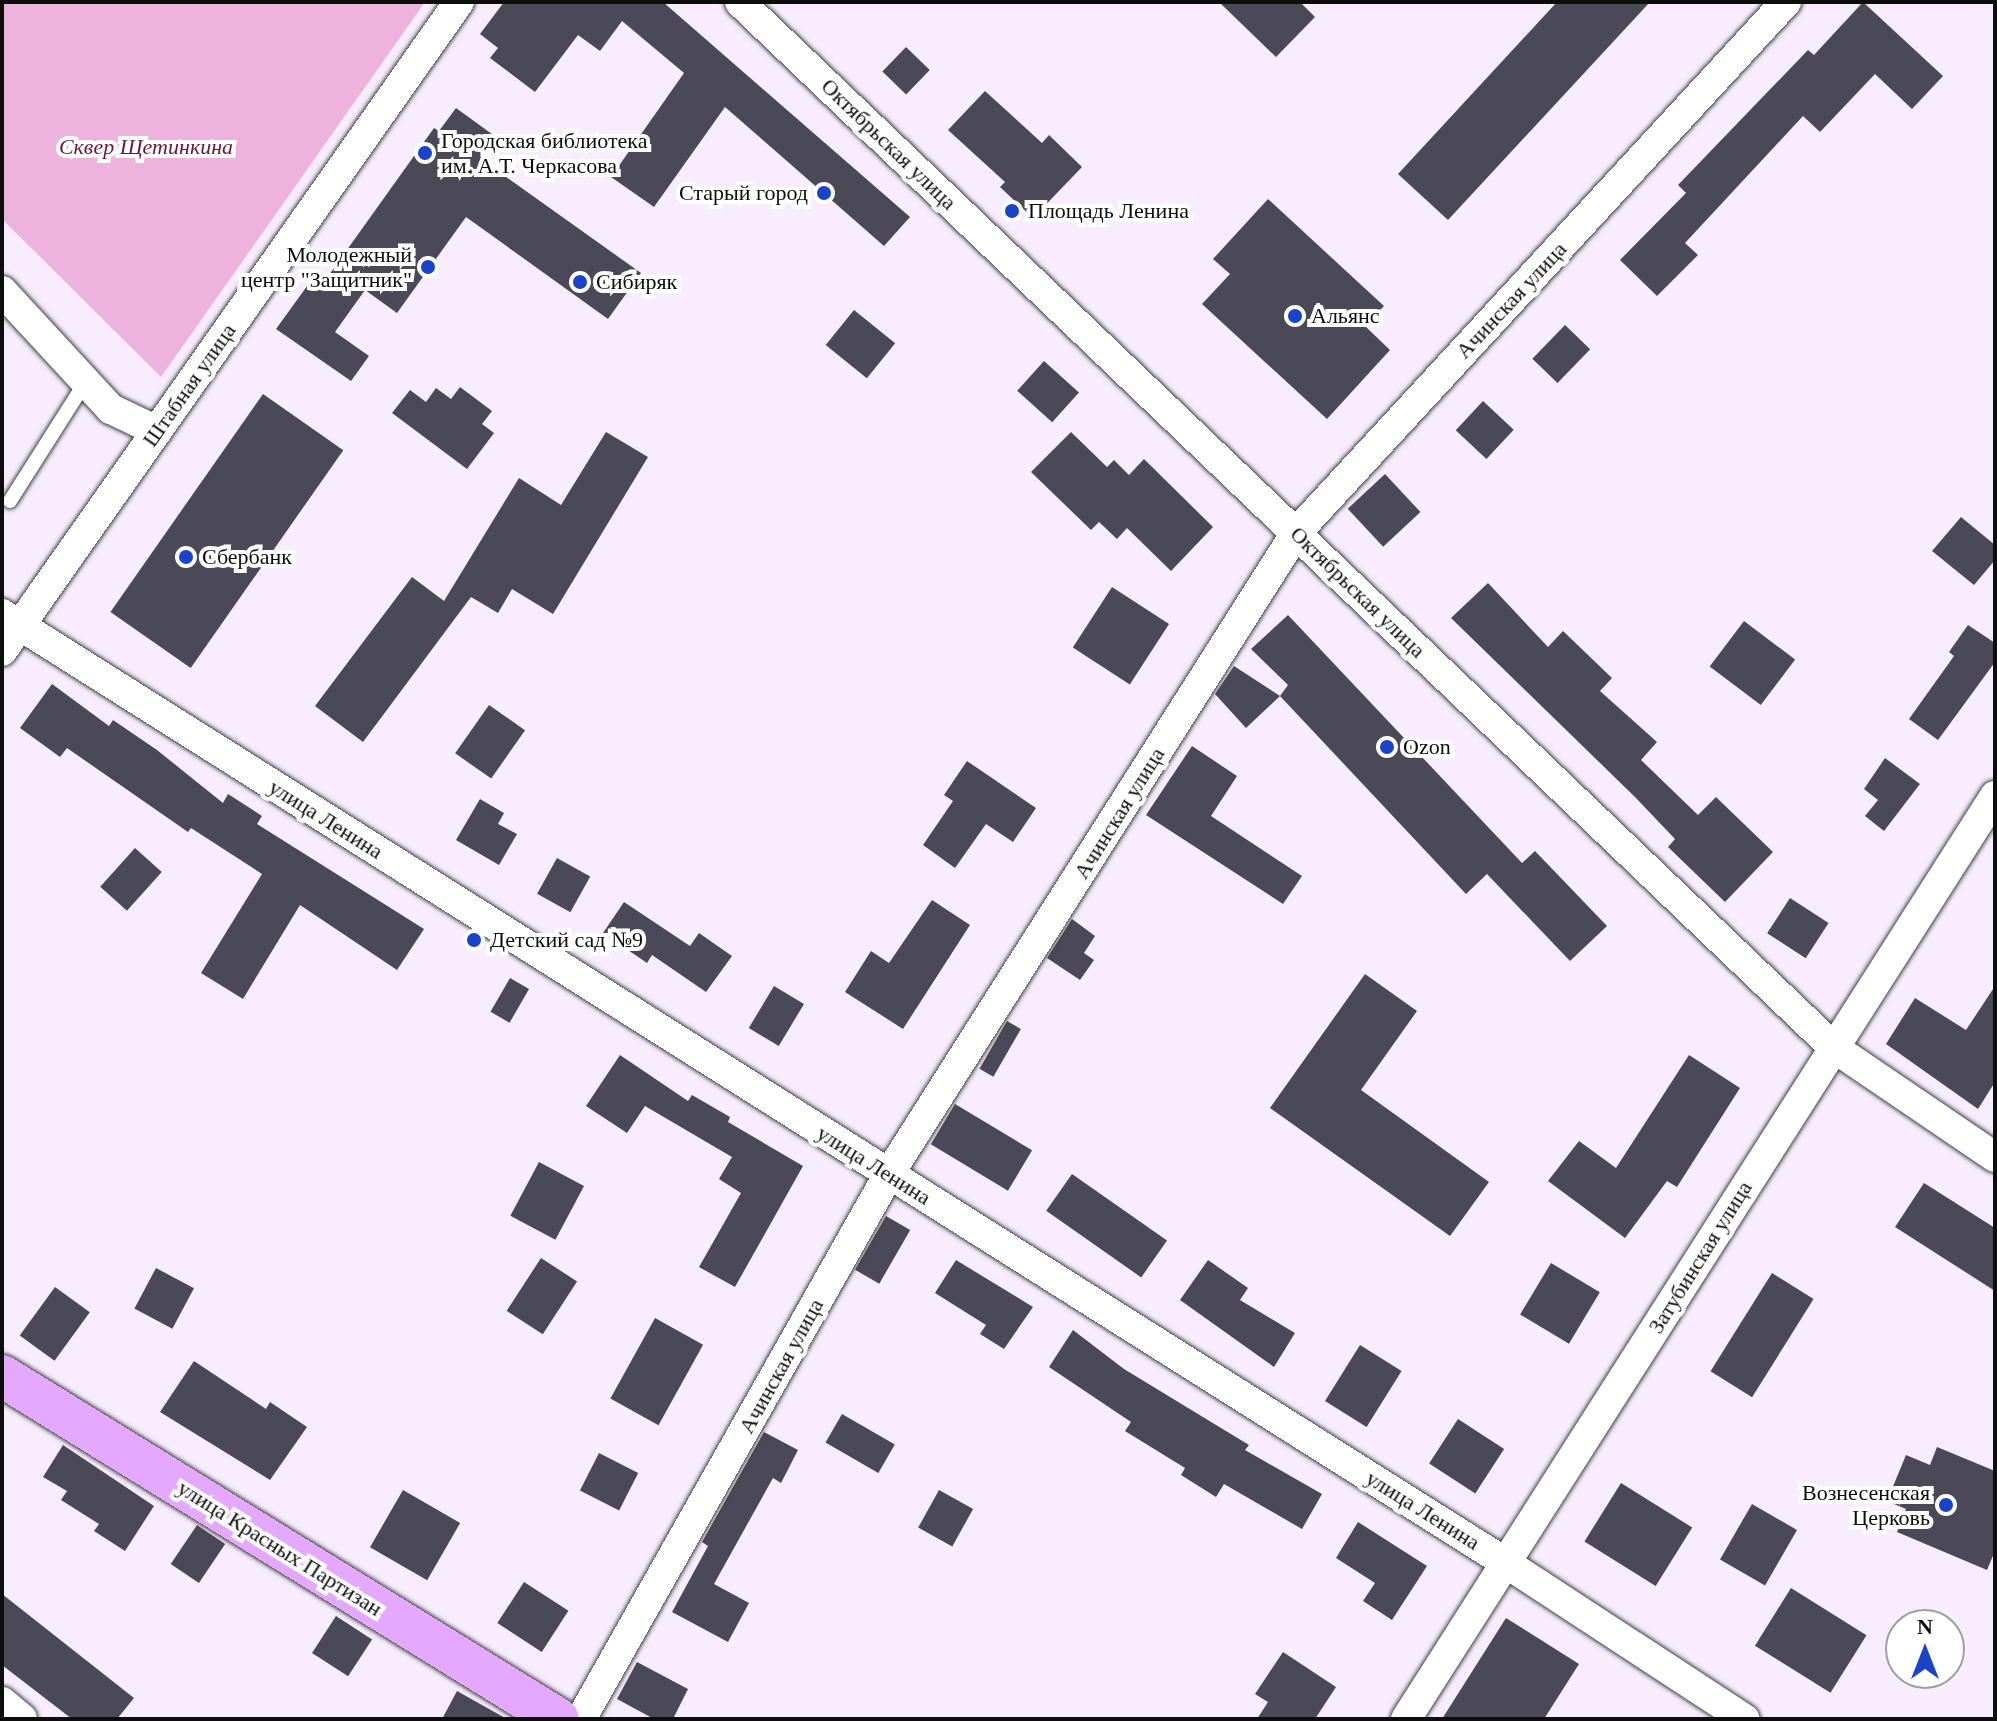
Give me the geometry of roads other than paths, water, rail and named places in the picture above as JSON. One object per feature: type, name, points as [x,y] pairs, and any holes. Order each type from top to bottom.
[{"type":"main road","name":"улица Красных Партизан","points":[[2,1376],[558,1719]]},
{"type":"street","name":"Штабная улица","points":[[2,651],[11,619],[157,431],[459,2]]},
{"type":"street","name":"Октябрьская улица","points":[[740,2],[1833,1047],[1995,1157]]},
{"type":"street","name":"Ачинская улица","points":[[581,1719],[889,1174],[1296,533],[1786,2]]},
{"type":"street","points":[[2,291],[111,409],[157,431]]},
{"type":"street","name":"улица Ленина","points":[[11,619],[1506,1563],[1744,1719]]},
{"type":"street","name":"Затубинская улица","points":[[1406,1719],[1995,796]]},
{"type":"street","points":[[2,1702],[22,1719]]},
{"type":"lane","points":[[10,501],[85,383]]},
{"type":"place","name":"Городская библиотека им. А.Т. Черкасова","points":[[425,153]]},
{"type":"place","name":"Старый город","points":[[824,193]]},
{"type":"place","name":"Площадь Ленина","points":[[1012,211]]},
{"type":"place","name":"Молодежный центр \"Защитник\"","points":[[428,267]]},
{"type":"place","name":"Сибиряк","points":[[580,282]]},
{"type":"place","name":"Альянс","points":[[1295,316]]},
{"type":"place","name":"Сбербанк","points":[[186,557]]},
{"type":"place","name":"Ozon","points":[[1387,747]]},
{"type":"place","name":"Детский сад №9","points":[[474,940]]},
{"type":"place","name":"Вознесенская Церковь","points":[[1946,1505]]},
{"type":"park label","name":"Сквер Щетинкина","points":[[146,147]]}]
